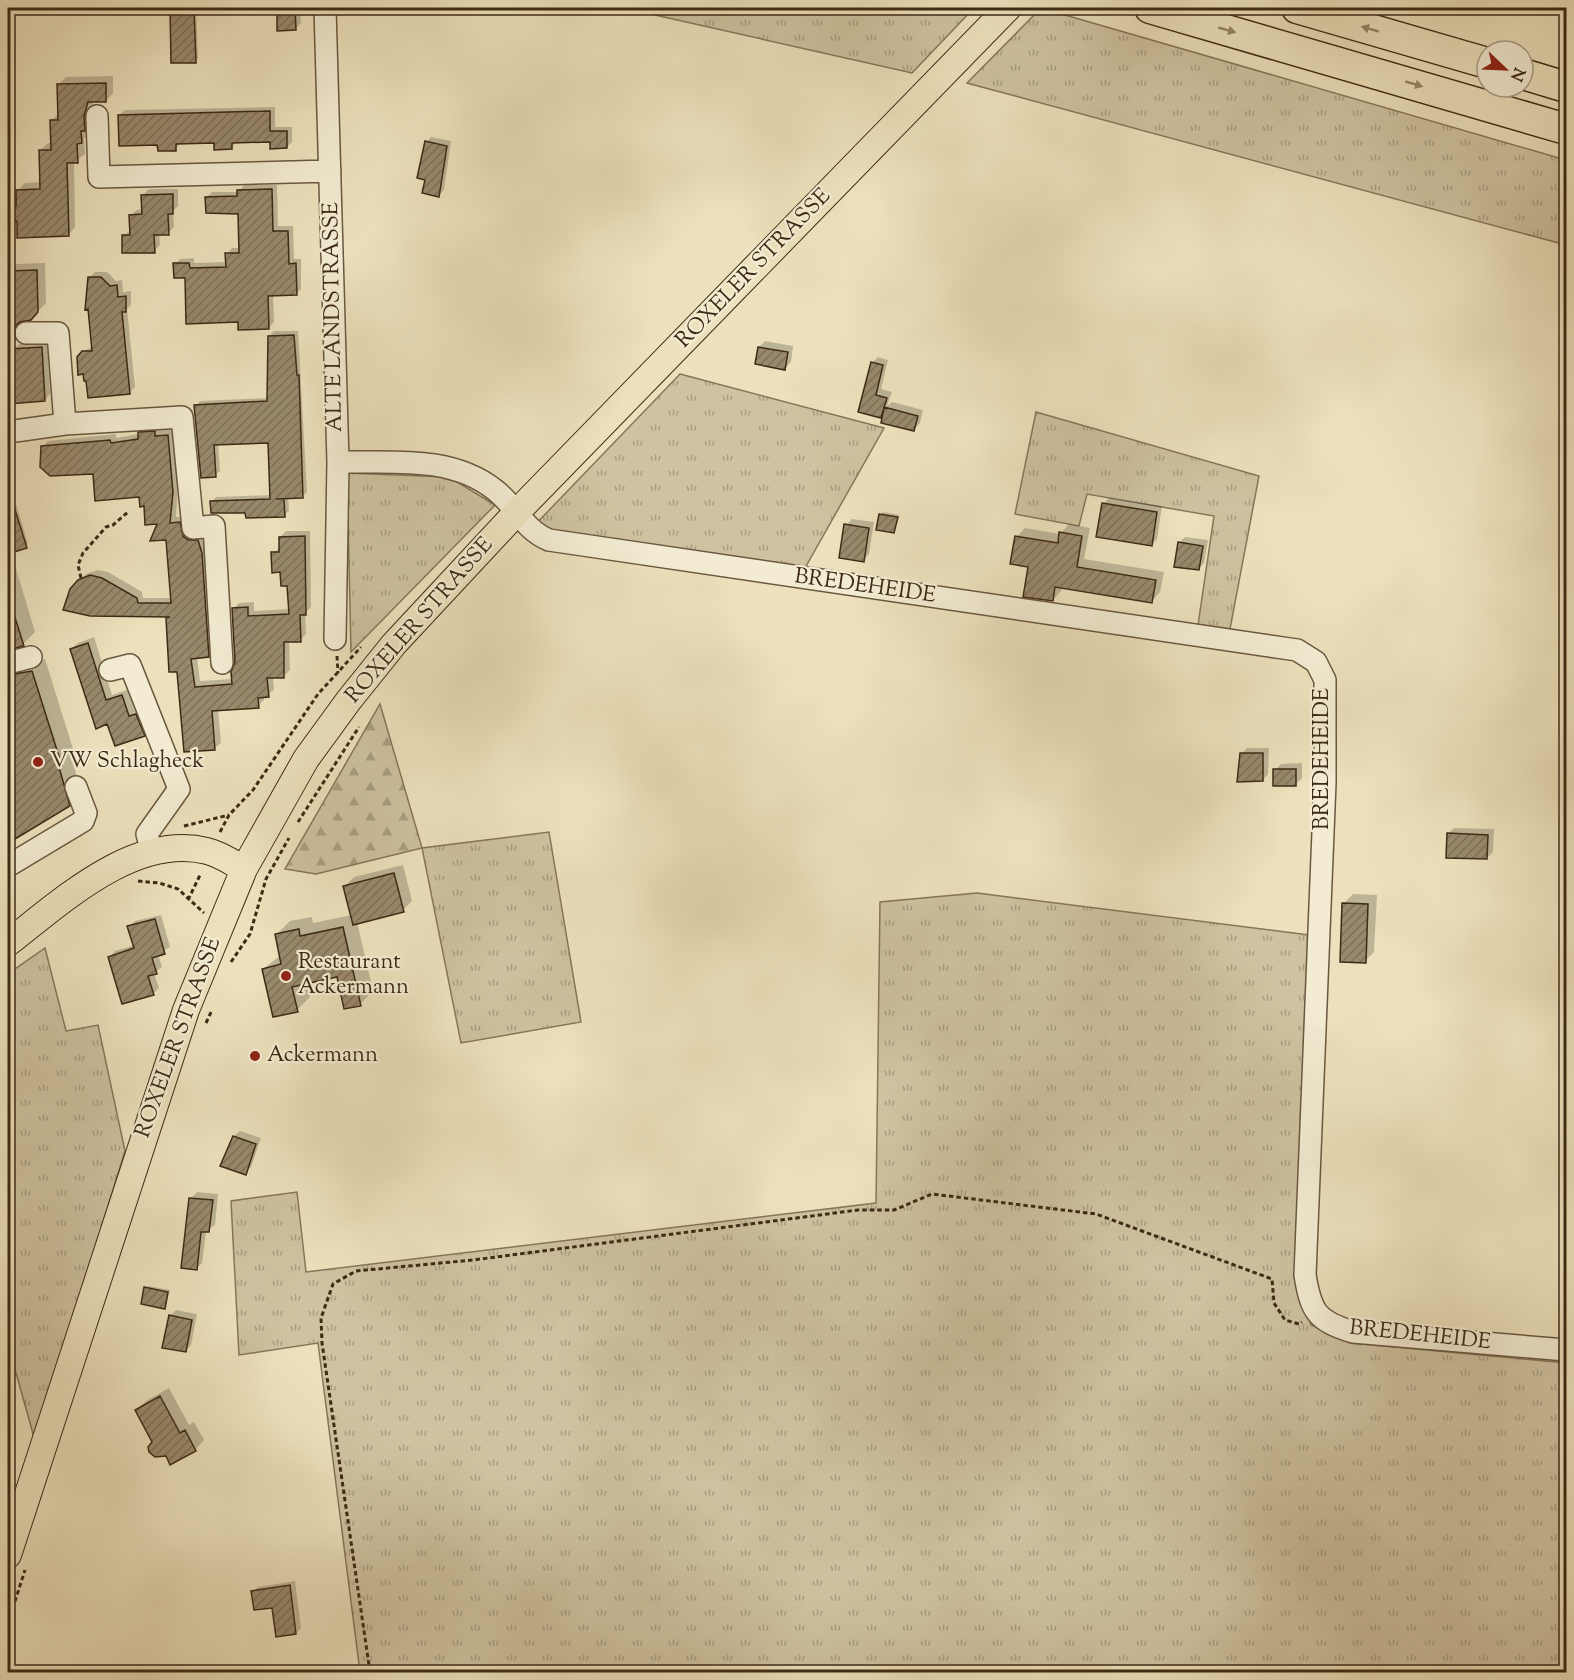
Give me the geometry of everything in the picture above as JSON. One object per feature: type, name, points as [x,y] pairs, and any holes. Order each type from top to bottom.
[{"type":"highway","points":[[1150,8],[1566,129]]},
{"type":"highway","points":[[1297,8],[1475,60]]},
{"type":"highway","points":[[1535,78],[1566,87]]},
{"type":"main road","name":"ROXELER STRASSE","points":[[8,1555],[166,1066],[221,921],[244,869],[306,759],[394,644],[516,513],[1008,8]]},
{"type":"main road","points":[[8,943],[93,878],[132,858],[152,853],[199,849],[210,851],[244,869]]},
{"type":"street","name":"ALTE LANDSTRASSE","points":[[326,8],[338,462],[335,639]]},
{"type":"street","name":"ALTE LANDSTRASSE","points":[[97,116],[99,177],[330,171]]},
{"type":"street","points":[[26,333],[58,333],[65,424]]},
{"type":"street","points":[[8,432],[65,424],[182,417],[193,528],[214,526],[222,663]]},
{"type":"street","name":"ALTE LANDSTRASSE","points":[[338,462],[431,464],[459,469],[495,489],[516,513]]},
{"type":"street","name":"BREDEHEIDE","points":[[516,513],[535,534],[549,540],[1297,650],[1316,662],[1325,680],[1325,783],[1305,1275],[1314,1311],[1334,1326],[1353,1332],[1566,1350]]},
{"type":"street","points":[[8,663],[31,657]]},
{"type":"street","points":[[110,670],[130,665],[179,789],[147,834],[152,853]]},
{"type":"street","points":[[8,866],[83,821],[86,813],[76,787]]},
{"type":"path","points":[[81,578],[78,565],[83,553],[106,527],[113,525],[128,512]]},
{"type":"path","points":[[297,824],[365,717]]},
{"type":"path","points":[[249,934],[266,879],[291,833]]},
{"type":"path","points":[[132,882],[159,883],[178,889],[189,900]]},
{"type":"path","points":[[370,1672],[322,1343],[321,1318],[333,1284],[356,1271],[473,1260],[858,1210],[894,1210],[932,1194],[1096,1214],[1272,1279],[1274,1303],[1286,1320],[1299,1324],[1314,1311]]},
{"type":"green space","points":[[624,8],[974,8],[912,73]]},
{"type":"green space","points":[[1041,8],[1566,160],[1566,245],[967,83]]},
{"type":"green space","points":[[680,374],[884,428],[805,568],[530,530]]},
{"type":"green space","points":[[1036,412],[1259,476],[1230,629],[1198,625],[1214,516],[1087,494],[1079,526],[1015,514]]},
{"type":"green space","points":[[347,473],[449,477],[495,505],[351,652]]},
{"type":"green space","points":[[380,704],[422,848],[316,874],[285,869]]},
{"type":"green space","points":[[549,832],[581,1022],[461,1043],[422,848]]},
{"type":"green space","points":[[977,893],[1309,935],[1298,1287],[1311,1325],[1351,1343],[1566,1363],[1566,1672],[360,1672],[318,1343],[239,1355],[231,1201],[297,1192],[306,1272],[876,1203],[880,902]]},
{"type":"green space","points":[[45,948],[66,1031],[98,1025],[125,1151],[35,1441],[8,1344],[8,974]]},
{"type":"building","points":[[277,8],[295,8],[296,30],[277,31]]},
{"type":"building","points":[[194,9],[196,63],[171,63],[170,10]]},
{"type":"building","points":[[106,83],[106,102],[88,102],[84,116],[85,131],[81,131],[82,143],[77,144],[78,163],[67,163],[69,236],[17,238],[17,221],[8,221],[8,206],[16,206],[16,190],[40,189],[39,150],[51,150],[50,120],[58,120],[57,84]]},
{"type":"building","points":[[270,111],[270,131],[287,131],[287,148],[270,149],[270,142],[232,143],[232,149],[214,150],[214,143],[176,144],[176,151],[158,151],[157,145],[119,146],[118,115]]},
{"type":"building","points":[[425,141],[447,146],[439,197],[422,193],[425,180],[417,178]]},
{"type":"building","points":[[272,189],[273,231],[288,231],[289,264],[296,263],[297,295],[268,296],[269,329],[238,330],[238,322],[186,324],[185,278],[174,278],[173,263],[189,263],[190,268],[226,267],[225,253],[239,253],[238,214],[206,213],[205,197],[237,196],[237,190]]},
{"type":"building","points":[[173,194],[173,214],[168,214],[169,235],[154,235],[155,253],[122,253],[122,235],[130,235],[129,215],[142,214],[141,195]]},
{"type":"building","points":[[37,270],[38,312],[31,320],[20,322],[15,326],[14,338],[11,341],[10,325],[8,325],[8,271]]},
{"type":"building","points":[[88,277],[101,277],[110,286],[117,285],[118,297],[126,296],[126,312],[122,312],[130,394],[88,398],[83,374],[78,375],[77,357],[82,351],[92,351],[88,309],[85,310]]},
{"type":"building","points":[[294,335],[297,375],[299,375],[303,498],[276,499],[284,499],[285,517],[246,518],[245,513],[211,513],[210,501],[270,499],[268,443],[214,445],[216,477],[201,478],[194,405],[267,401],[268,336]]},
{"type":"building","points":[[42,347],[45,401],[8,404],[8,357],[12,357],[11,349]]},
{"type":"building","points":[[758,347],[788,352],[785,370],[755,364]]},
{"type":"building","points":[[871,362],[883,365],[876,395],[887,398],[881,418],[858,412]]},
{"type":"building","points":[[884,407],[918,416],[914,431],[881,423]]},
{"type":"building","points":[[155,431],[155,436],[168,435],[173,492],[170,523],[180,522],[183,536],[188,540],[198,540],[202,553],[209,657],[191,659],[195,687],[232,684],[231,672],[235,662],[232,608],[248,607],[248,616],[289,614],[287,586],[281,586],[280,572],[272,573],[271,552],[279,552],[279,537],[305,536],[306,615],[300,615],[301,642],[284,642],[284,678],[267,678],[269,697],[258,698],[259,708],[212,711],[215,750],[184,752],[177,672],[169,672],[166,618],[170,617],[90,616],[63,610],[70,589],[78,580],[90,575],[102,578],[137,598],[138,603],[171,603],[166,540],[150,541],[157,524],[145,525],[144,506],[140,507],[139,497],[95,501],[93,474],[50,476],[40,467],[41,446],[110,440],[111,443],[138,439],[138,432]]},
{"type":"building","points":[[8,497],[11,497],[27,548],[8,554]]},
{"type":"building","points":[[1102,503],[1157,512],[1152,546],[1096,537]]},
{"type":"building","points":[[879,514],[898,517],[894,533],[876,530]]},
{"type":"building","points":[[844,524],[869,528],[864,562],[839,558]]},
{"type":"building","points":[[1059,532],[1082,536],[1077,567],[1156,580],[1152,603],[1055,587],[1053,601],[1023,597],[1028,567],[1010,564],[1015,536],[1058,543]]},
{"type":"building","points":[[1178,542],[1203,546],[1199,570],[1174,567]]},
{"type":"building","points":[[8,605],[11,605],[24,646],[8,650]]},
{"type":"building","points":[[88,643],[106,700],[122,695],[129,716],[136,714],[145,736],[115,746],[107,724],[96,729],[70,649]]},
{"type":"building","points":[[32,671],[62,766],[59,767],[70,806],[15,839],[8,816],[8,675]]},
{"type":"building","points":[[1240,753],[1263,753],[1263,781],[1237,782]]},
{"type":"building","points":[[1273,769],[1296,769],[1296,786],[1273,786]]},
{"type":"building","points":[[1447,833],[1488,835],[1487,859],[1446,858]]},
{"type":"building","points":[[394,873],[404,912],[353,925],[343,886]]},
{"type":"building","points":[[1342,903],[1368,904],[1366,963],[1340,962]]},
{"type":"building","points":[[155,919],[165,954],[152,958],[157,974],[148,976],[154,995],[122,1004],[108,957],[134,948],[127,926]]},
{"type":"building","points":[[343,927],[361,1006],[344,1009],[337,977],[292,987],[298,1012],[273,1017],[262,969],[281,964],[275,934],[299,929],[300,936]]},
{"type":"building","points":[[233,1136],[256,1144],[246,1175],[220,1166]]},
{"type":"building","points":[[189,1198],[213,1200],[209,1232],[201,1232],[197,1270],[181,1268]]},
{"type":"building","points":[[144,1287],[168,1292],[165,1309],[141,1304]]},
{"type":"building","points":[[169,1315],[192,1320],[186,1352],[162,1348]]},
{"type":"building","points":[[160,1396],[180,1433],[185,1430],[196,1451],[170,1465],[166,1456],[155,1457],[149,1452],[148,1447],[152,1442],[135,1410]]},
{"type":"building","points":[[290,1585],[296,1634],[276,1637],[272,1608],[254,1610],[251,1591]]},
{"type":"place","name":"VW Schlagheck","points":[[38,762]]},
{"type":"place","name":"Restaurant Ackermann","points":[[286,976]]},
{"type":"place","name":"Ackermann","points":[[255,1056]]}]
